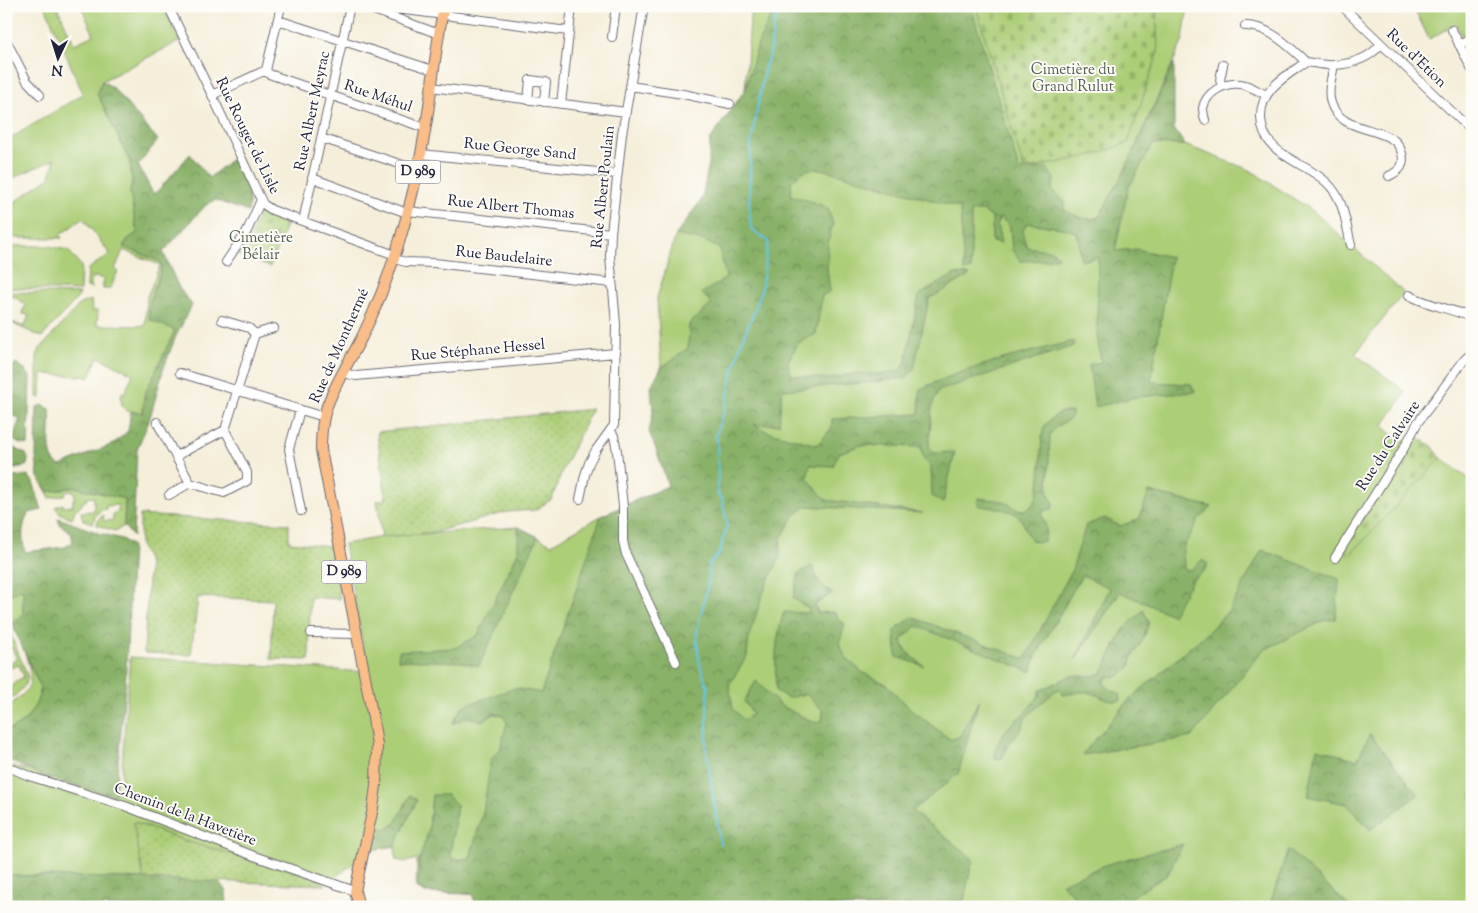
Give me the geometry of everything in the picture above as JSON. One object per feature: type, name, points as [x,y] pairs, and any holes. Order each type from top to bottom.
[{"type":"main road","name":"Rue de Monthermé","points":[[356,905],[355,891],[374,808],[377,746],[321,450],[324,417],[329,401],[363,334],[395,257],[418,170],[443,10]]},
{"type":"street","name":"Rue Rouget de Lisle","points":[[168,6],[263,204],[272,210],[395,257]]},
{"type":"street","points":[[212,95],[266,70],[281,6]]},
{"type":"street","name":"Rue Albert Meyrac","points":[[302,221],[350,6]]},
{"type":"street","points":[[363,6],[439,34]]},
{"type":"street","points":[[374,6],[443,10],[568,31]]},
{"type":"street","points":[[561,104],[572,6]]},
{"type":"street","points":[[612,38],[616,6]]},
{"type":"street","name":"Rue Albert Poulain","points":[[611,431],[615,417],[616,353],[611,233],[626,112],[644,6]]},
{"type":"street","name":"Rue d'Etion","points":[[1342,6],[1472,131]]},
{"type":"street","points":[[278,20],[433,70]]},
{"type":"street","points":[[1245,26],[1254,25],[1264,29],[1296,52],[1306,62],[1334,65],[1372,54],[1381,44]]},
{"type":"street","points":[[1452,30],[1472,70]]},
{"type":"street","points":[[1459,45],[1472,38]]},
{"type":"street","points":[[6,40],[27,81],[40,95]]},
{"type":"street","points":[[1306,62],[1271,88],[1262,102],[1261,120],[1268,141],[1276,149],[1326,181],[1335,192],[1343,213],[1351,245]]},
{"type":"street","points":[[1222,86],[1220,80],[1223,65]]},
{"type":"street","points":[[1334,65],[1329,92],[1331,104],[1338,116],[1348,123],[1392,139],[1399,146],[1403,160],[1401,167],[1389,176]]},
{"type":"street","name":"Rue Méhul","points":[[266,70],[269,74],[425,128]]},
{"type":"street","points":[[528,100],[530,80],[546,82],[544,102]]},
{"type":"street","points":[[1205,120],[1203,109],[1206,100],[1222,86],[1240,84],[1266,95]]},
{"type":"street","points":[[630,86],[683,94],[730,104]]},
{"type":"street","points":[[430,87],[626,112]]},
{"type":"street","points":[[321,138],[418,170]]},
{"type":"street","name":"Rue George Sand","points":[[421,154],[617,174]]},
{"type":"street","name":"Rue Albert Thomas","points":[[312,178],[408,212],[611,233]]},
{"type":"street","points":[[226,262],[247,231],[261,200]]},
{"type":"street","name":"Rue Baudelaire","points":[[395,257],[418,264],[434,263],[612,283]]},
{"type":"street","points":[[1409,295],[1422,302],[1448,308],[1472,318]]},
{"type":"street","points":[[222,320],[250,328],[255,334]]},
{"type":"street","points":[[255,334],[274,328]]},
{"type":"street","points":[[176,456],[225,430],[255,334]]},
{"type":"street","name":"Rue Stéphane Hessel","points":[[344,372],[356,376],[616,353]]},
{"type":"street","name":"Rue du Calvaire","points":[[1335,558],[1404,448],[1418,422],[1472,353]]},
{"type":"street","points":[[180,373],[324,417]]},
{"type":"street","points":[[300,410],[289,449],[301,511]]},
{"type":"street","points":[[157,422],[190,483]]},
{"type":"street","points":[[169,495],[190,483],[224,492],[246,481],[247,472],[225,430]]},
{"type":"street","points":[[580,499],[589,462],[611,431],[617,451],[623,506],[623,541],[626,554],[676,662]]},
{"type":"street","points":[[311,633],[356,634]]},
{"type":"street","name":"Chemin de la Havetière","points":[[6,766],[29,776],[125,806],[254,856],[355,891]]},
{"type":"green space","points":[[45,6],[57,6],[74,44],[94,35],[81,6],[163,6],[180,41],[102,81],[97,93],[130,162],[132,181],[130,192],[137,233],[127,240],[124,246],[159,260],[162,266],[149,305],[150,320],[175,330],[145,396],[143,413],[127,411],[122,406],[122,392],[125,393],[133,374],[98,357],[89,378],[42,374],[41,398],[37,397],[37,356],[40,349],[80,304],[91,300],[92,311],[98,311],[97,325],[145,326],[147,297],[160,265],[123,250],[115,269],[118,271],[111,287],[103,289],[103,278],[92,277],[91,288],[87,287],[88,269],[110,254],[83,218],[60,235],[62,238],[6,238],[6,208],[50,177],[55,159],[6,181],[6,141],[83,94]]},
{"type":"green space","points":[[751,6],[976,6],[1007,112],[1012,119],[1010,121],[1025,170],[1156,58],[1156,6],[1188,6],[1183,40],[1137,143],[1185,145],[1250,170],[1313,211],[1404,293],[1355,354],[1406,392],[1383,426],[1401,442],[1415,436],[1432,446],[1441,458],[1472,481],[1472,907],[1350,907],[1288,851],[1269,907],[962,907],[972,858],[483,813],[470,858],[455,860],[450,855],[457,805],[432,795],[429,829],[419,861],[418,887],[426,892],[472,894],[425,893],[416,888],[417,859],[406,862],[396,860],[395,846],[371,850],[329,882],[188,842],[134,822],[144,879],[6,875],[6,765],[120,792],[130,657],[368,672],[344,544],[382,537],[518,527],[551,544],[601,516],[668,486],[657,298],[676,235],[702,199],[709,164],[710,140],[745,90]]},
{"type":"green space","points":[[775,6],[971,6],[1019,170],[1047,168],[1054,179],[1052,190],[1065,202],[1064,210],[1085,219],[1099,217],[1124,172],[1174,63],[1174,129],[1185,145],[1153,144],[1128,189],[1115,251],[1136,249],[1171,257],[1151,382],[1191,384],[1195,392],[1136,397],[1095,407],[1089,365],[1101,362],[1097,334],[1098,257],[1081,261],[1077,233],[1067,229],[1028,223],[1023,231],[1027,247],[1053,251],[1058,257],[1048,260],[1020,261],[1012,250],[1010,227],[1000,217],[997,224],[1001,243],[992,242],[992,218],[983,211],[971,211],[971,269],[964,271],[960,208],[821,169],[812,169],[801,173],[791,182],[791,195],[827,207],[833,224],[828,243],[827,269],[830,291],[822,296],[816,334],[798,343],[788,362],[791,375],[829,379],[856,373],[883,374],[900,371],[906,361],[919,295],[955,274],[970,275],[929,299],[914,369],[906,378],[782,390],[779,424],[754,425],[769,432],[817,445],[831,429],[832,419],[919,414],[920,389],[976,367],[1074,341],[1073,346],[938,391],[932,406],[929,446],[934,453],[955,452],[943,503],[932,496],[931,466],[924,460],[921,447],[861,445],[839,453],[833,466],[810,465],[807,478],[826,500],[923,513],[806,506],[794,516],[781,538],[780,558],[766,585],[749,636],[747,656],[729,685],[733,709],[744,720],[753,714],[744,701],[756,681],[781,706],[815,723],[822,721],[823,711],[806,694],[788,698],[776,691],[776,651],[781,622],[784,612],[808,613],[809,609],[793,598],[799,573],[812,566],[819,582],[832,593],[815,605],[818,613],[834,612],[838,619],[845,624],[839,644],[847,659],[862,672],[886,684],[912,710],[951,740],[960,736],[979,700],[958,774],[912,811],[973,859],[962,907],[477,907],[472,894],[426,892],[418,888],[419,861],[429,829],[432,795],[447,795],[457,805],[450,855],[455,860],[470,858],[483,813],[491,759],[500,749],[507,723],[503,715],[494,714],[483,721],[468,717],[452,724],[463,706],[515,688],[541,693],[601,516],[668,486],[649,432],[653,413],[651,386],[661,368],[688,348],[689,324],[712,304],[702,293],[726,278],[720,249],[705,241],[676,235],[702,199],[709,164],[710,140],[745,90],[758,44]]},
{"type":"green space","name":"Cimetière du Grand Rulut","points":[[976,6],[1156,6],[1158,52],[1128,143],[1096,154],[1024,170]]},
{"type":"green space","points":[[1413,6],[1472,6],[1472,35],[1463,38],[1456,24],[1429,39]]},
{"type":"green space","points":[[102,81],[112,87],[158,140],[138,165],[154,195],[190,154],[209,178],[235,156],[249,196],[248,212],[215,200],[205,206],[163,252],[179,288],[192,305],[176,336],[164,367],[149,421],[137,449],[133,537],[124,526],[125,499],[75,487],[47,492],[38,477],[36,457],[37,407],[42,405],[50,409],[50,451],[54,461],[60,466],[113,444],[128,431],[131,411],[143,413],[144,396],[175,330],[150,320],[149,305],[162,266],[159,261],[124,247],[127,240],[137,233],[130,192],[132,181],[130,162],[97,93]]},
{"type":"green space","name":"Cimetière Bélair","points":[[261,210],[288,220],[270,267],[237,255],[251,234]]},
{"type":"green space","points":[[6,246],[48,246],[68,250],[81,266],[80,291],[6,288]]},
{"type":"green space","points":[[6,292],[80,295],[42,337],[11,323],[24,327],[29,316],[22,313],[26,304],[11,295],[9,298],[6,297]]},
{"type":"green space","points":[[6,362],[14,366],[16,363],[30,376],[28,445],[18,443],[12,439],[20,419],[6,412]]},
{"type":"green space","points":[[592,409],[562,471],[552,499],[535,510],[507,512],[435,532],[382,537],[377,501],[386,499],[377,432]]},
{"type":"green space","points":[[1061,412],[1073,412],[1070,419],[1056,427],[1050,435],[1048,489],[1049,496],[1054,503],[1052,509],[1045,510],[1042,515],[1046,534],[1044,541],[1038,542],[1030,538],[1022,521],[1015,514],[1010,511],[978,505],[978,498],[1002,501],[1020,510],[1031,507],[1036,499],[1039,487],[1044,428],[1049,421]]},
{"type":"green space","points":[[1415,436],[1432,446],[1441,458],[1350,555],[1344,547]]},
{"type":"green space","points":[[6,444],[26,454],[28,459],[27,465],[21,468],[6,470]]},
{"type":"green space","points":[[28,475],[33,482],[42,510],[28,513],[23,532],[25,552],[65,547],[73,542],[71,532],[60,525],[58,518],[122,539],[132,546],[125,687],[115,796],[43,776],[6,759],[6,730],[26,720],[36,704],[41,689],[11,622],[23,616],[23,589],[6,596],[6,478]]},
{"type":"green space","points":[[75,487],[125,499],[124,526],[115,531],[97,525],[98,520],[103,515],[104,521],[113,520],[113,514],[118,511],[118,505],[106,506],[106,509],[97,514],[93,523],[83,520],[81,512],[94,511],[94,497],[86,498],[86,501],[82,502],[82,505],[75,510],[72,518],[61,514],[55,507],[63,504],[63,507],[73,506],[73,499],[75,499],[74,491],[65,492],[65,495],[50,498],[47,492]]},
{"type":"green space","points":[[1149,492],[1212,507],[1199,519],[1183,548],[1184,569],[1191,570],[1202,560],[1208,564],[1204,571],[1192,580],[1172,615],[1120,592],[1075,660],[1110,588],[1082,575],[1036,656],[1031,672],[917,626],[901,640],[907,652],[924,666],[897,657],[894,631],[912,617],[1025,659],[1072,570],[1086,525],[1105,518],[1120,526],[1139,519]]},
{"type":"green space","points":[[140,515],[289,524],[289,542],[330,546],[340,599],[310,597],[309,660],[271,659],[273,600],[198,597],[191,655],[144,653],[149,564],[140,545]]},
{"type":"green space","points":[[518,527],[538,537],[479,666],[460,662],[398,660],[399,651],[455,648],[478,635],[518,552]]},
{"type":"green space","points":[[1262,550],[1339,579],[1336,619],[1323,621],[1262,651],[1192,737],[1082,755],[1129,700],[1208,632],[1230,609]]},
{"type":"green space","points":[[23,588],[23,616],[11,622],[6,612],[6,596]]},
{"type":"green space","points":[[1143,610],[1149,622],[1143,640],[1133,656],[1129,669],[1118,676],[1107,677],[1104,683],[1108,688],[1120,694],[1121,700],[1111,701],[1087,692],[1062,695],[1060,689],[1055,691],[1025,718],[1022,728],[1009,744],[1002,758],[995,759],[997,745],[1002,735],[1039,696],[1039,691],[1070,676],[1101,674],[1124,629]]},
{"type":"green space","points":[[6,623],[28,677],[23,688],[6,702],[14,682],[24,677],[19,665],[7,669],[6,664],[17,660],[12,648],[6,650],[6,641],[9,640],[6,634]]},
{"type":"green space","points":[[25,653],[38,682],[39,696],[34,709],[24,721],[6,730],[6,708],[27,690],[31,679]]},
{"type":"green space","points":[[1370,734],[1418,795],[1370,830],[1347,804],[1308,796],[1317,748],[1357,760]]},
{"type":"green space","points":[[410,795],[417,800],[395,846],[371,850],[378,824],[385,829],[396,823]]},
{"type":"green space","points":[[133,822],[188,842],[312,876],[326,885],[144,879]]},
{"type":"green space","points":[[1183,844],[1167,875],[1115,907],[1084,907],[1062,883],[1108,864]]},
{"type":"green space","points":[[1288,850],[1350,907],[1269,907]]},
{"type":"green space","points":[[6,875],[219,881],[226,890],[227,907],[6,907]]},
{"type":"waterway","points":[[706,751],[708,687],[699,658],[697,633],[707,587],[709,564],[719,554],[727,525],[722,499],[718,496],[716,435],[727,402],[742,340],[761,292],[768,241],[751,229],[749,202],[751,143],[765,66],[770,54],[774,23],[782,6]]},
{"type":"waterway","points":[[707,754],[720,844]]}]
